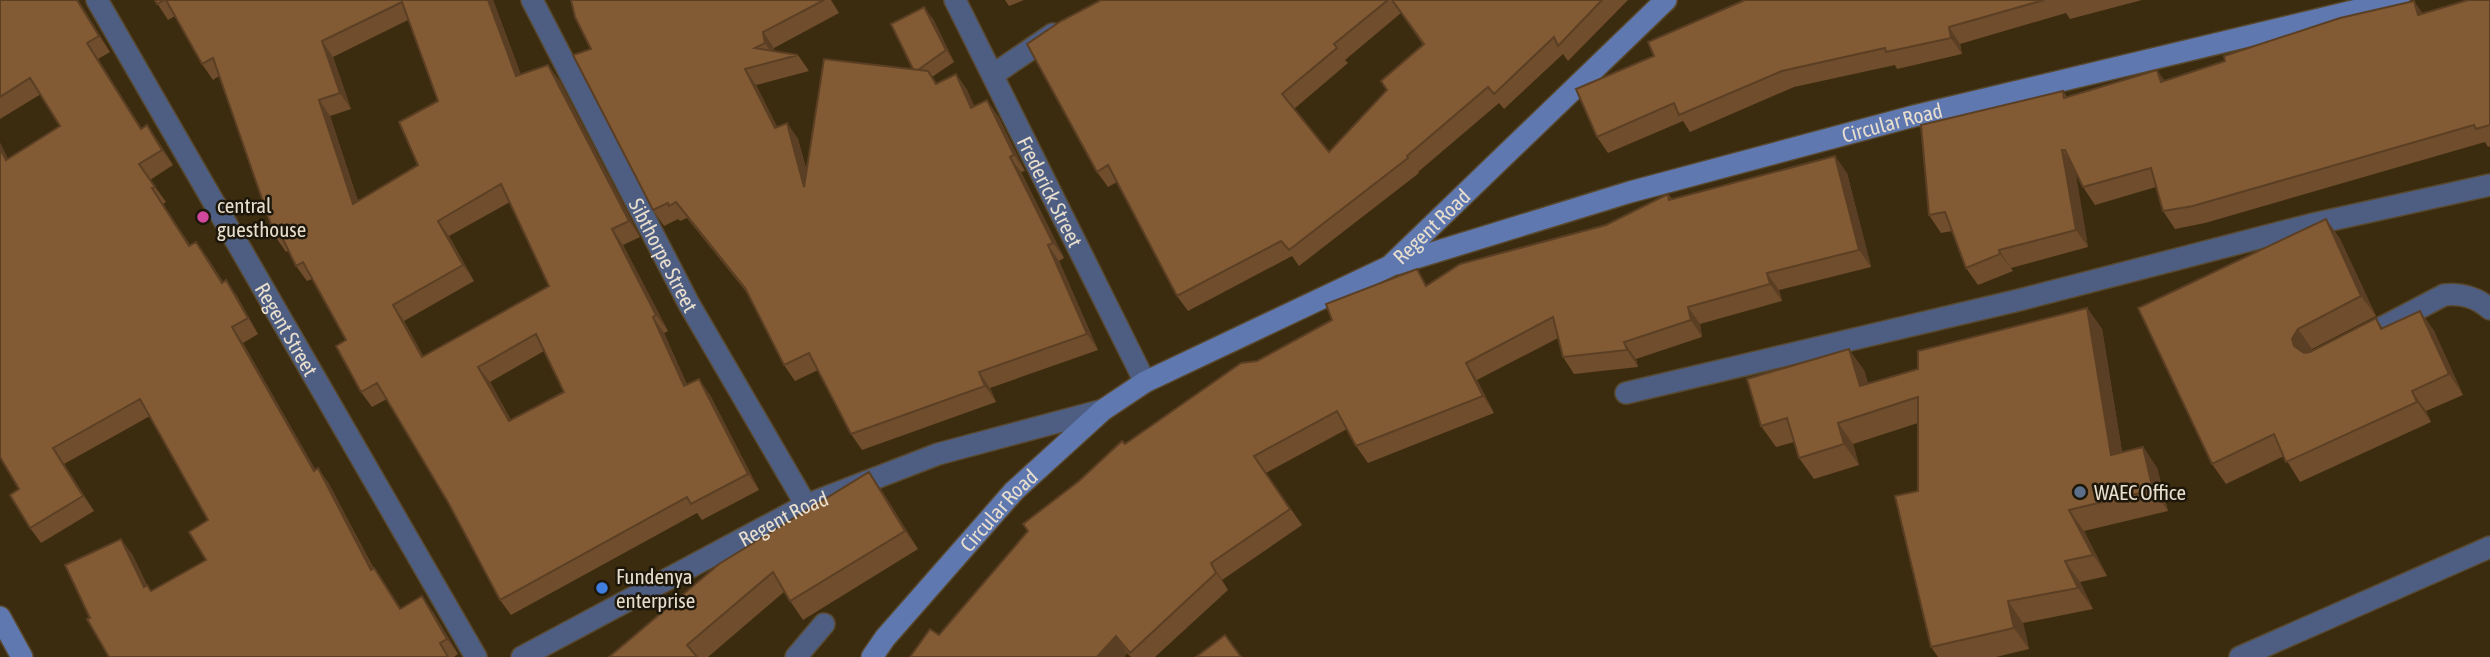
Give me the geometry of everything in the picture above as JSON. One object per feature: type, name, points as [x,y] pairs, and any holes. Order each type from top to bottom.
[{"type":"main road","name":"Regent Road","points":[[1145,382],[1391,265],[1666,0]]},
{"type":"main road","name":"Circular Road","points":[[1391,265],[1630,192],[1900,120],[2399,0]]},
{"type":"main road","name":"Circular Road","points":[[872,657],[885,638],[1014,491],[1103,410],[1145,382]]},
{"type":"main road","points":[[0,617],[22,657]]},
{"type":"street","name":"Regent Street","points":[[97,0],[476,657]]},
{"type":"street","name":"Sibthorpe Street","points":[[531,0],[689,304],[806,505]]},
{"type":"street","name":"Frederick Street","points":[[955,0],[1145,382]]},
{"type":"street","points":[[993,74],[1070,22]]},
{"type":"street","points":[[1626,393],[2018,300],[2313,224],[2490,185]]},
{"type":"street","points":[[2342,348],[2444,295],[2459,293],[2480,301],[2490,309]]},
{"type":"street","name":"Regent Road","points":[[522,657],[806,505],[938,454],[1103,410]]},
{"type":"street","points":[[2240,657],[2490,547]]},
{"type":"street","points":[[796,657],[824,624]]},
{"type":"building","points":[[0,0],[77,0],[99,36],[87,43],[141,129],[147,125],[162,150],[139,164],[155,187],[152,188],[189,246],[196,242],[222,283],[226,280],[248,318],[232,327],[314,471],[318,468],[371,570],[374,568],[400,609],[422,596],[447,639],[440,643],[448,657],[109,657],[87,619],[90,618],[65,565],[121,539],[144,587],[147,585],[151,591],[206,560],[189,532],[208,520],[140,399],[53,448],[83,496],[30,528],[10,495],[19,489],[0,457],[0,148],[6,160],[60,126],[30,78],[0,97]]},
{"type":"building","points":[[166,0],[488,0],[516,76],[548,65],[629,221],[612,229],[656,315],[653,317],[684,386],[699,379],[748,474],[691,504],[687,497],[500,600],[449,504],[377,383],[361,392],[336,346],[346,340],[303,262],[296,266],[280,233],[275,236],[213,58],[202,64]],"holes":[[[402,2],[438,101],[399,122],[418,165],[353,204],[319,100],[340,93],[322,41]],[[501,184],[549,286],[422,357],[393,305],[463,265],[438,221]],[[536,334],[564,392],[509,421],[478,367]]]},
{"type":"building","points":[[571,0],[824,0],[763,32],[765,43],[755,48],[798,55],[745,69],[775,128],[787,123],[804,187],[824,59],[928,71],[936,84],[956,74],[971,108],[987,100],[1014,155],[1010,157],[1053,243],[1048,245],[1087,334],[979,372],[985,386],[851,434],[809,353],[784,365],[745,288],[676,202],[653,210],[573,55],[591,49],[575,17]]},
{"type":"building","points":[[1101,0],[1388,0],[1334,44],[1337,48],[1282,94],[1329,152],[1387,90],[1381,81],[1424,44],[1392,0],[1602,0],[1558,46],[1554,37],[1494,94],[1488,87],[1407,156],[1408,158],[1289,250],[1281,241],[1177,296],[1108,165],[1097,172],[1027,44],[1061,21]]},
{"type":"building","points":[[1745,0],[2044,0],[1949,27],[1951,38],[1886,52],[1885,48],[1782,71],[1679,115],[1674,103],[1597,137],[1576,89],[1654,56],[1648,42]]},
{"type":"building","points":[[2468,0],[2490,0],[2490,125],[2476,129],[2474,125],[2193,206],[2163,211],[2151,168],[2083,187],[2065,150],[2062,150],[2076,230],[1999,250],[2000,254],[1966,268],[1945,212],[1929,215],[1921,125],[2063,91],[2064,98],[2157,70],[2161,82],[2225,61],[2224,56],[2340,18],[2414,1],[2418,15]]},
{"type":"building","points":[[924,7],[946,50],[918,70],[913,69],[891,24]]},
{"type":"building","points":[[1835,156],[1859,250],[1767,273],[1770,284],[1688,307],[1691,320],[1624,342],[1627,350],[1563,357],[1553,317],[1466,363],[1483,396],[1356,446],[1337,411],[1254,456],[1290,509],[1211,563],[1216,573],[1130,653],[1116,636],[1097,657],[910,657],[930,629],[939,635],[1028,531],[1023,524],[1079,481],[1122,441],[1125,444],[1241,363],[1257,361],[1332,320],[1326,304],[1417,269],[1426,286],[1460,264],[1606,225],[1668,194],[1669,200]]},
{"type":"building","points":[[2326,219],[2361,296],[2298,329],[2292,339],[2294,346],[2304,353],[2310,352],[2376,318],[2381,329],[2420,311],[2449,374],[2412,391],[2417,402],[2286,462],[2274,434],[2212,464],[2138,308]]},
{"type":"building","name":"WAEC Office","points":[[2087,308],[2111,455],[2143,447],[2153,490],[2069,510],[2093,555],[2065,561],[2078,588],[2008,601],[2014,628],[1931,647],[1895,496],[1918,491],[1918,397],[1838,423],[1844,444],[1799,458],[1787,418],[1761,426],[1747,379],[1849,349],[1860,386],[1918,369],[1918,351]]},
{"type":"building","points":[[869,472],[905,531],[790,601],[773,572],[687,645],[697,657],[609,657],[719,564]]},
{"type":"building","points":[[1225,635],[1241,657],[1196,657]]},
{"type":"place","name":"central guesthouse","points":[[203,217]]},
{"type":"place","name":"WAEC Office","points":[[2080,492]]},
{"type":"place","name":"Fundenya enterprise","points":[[602,588]]}]
